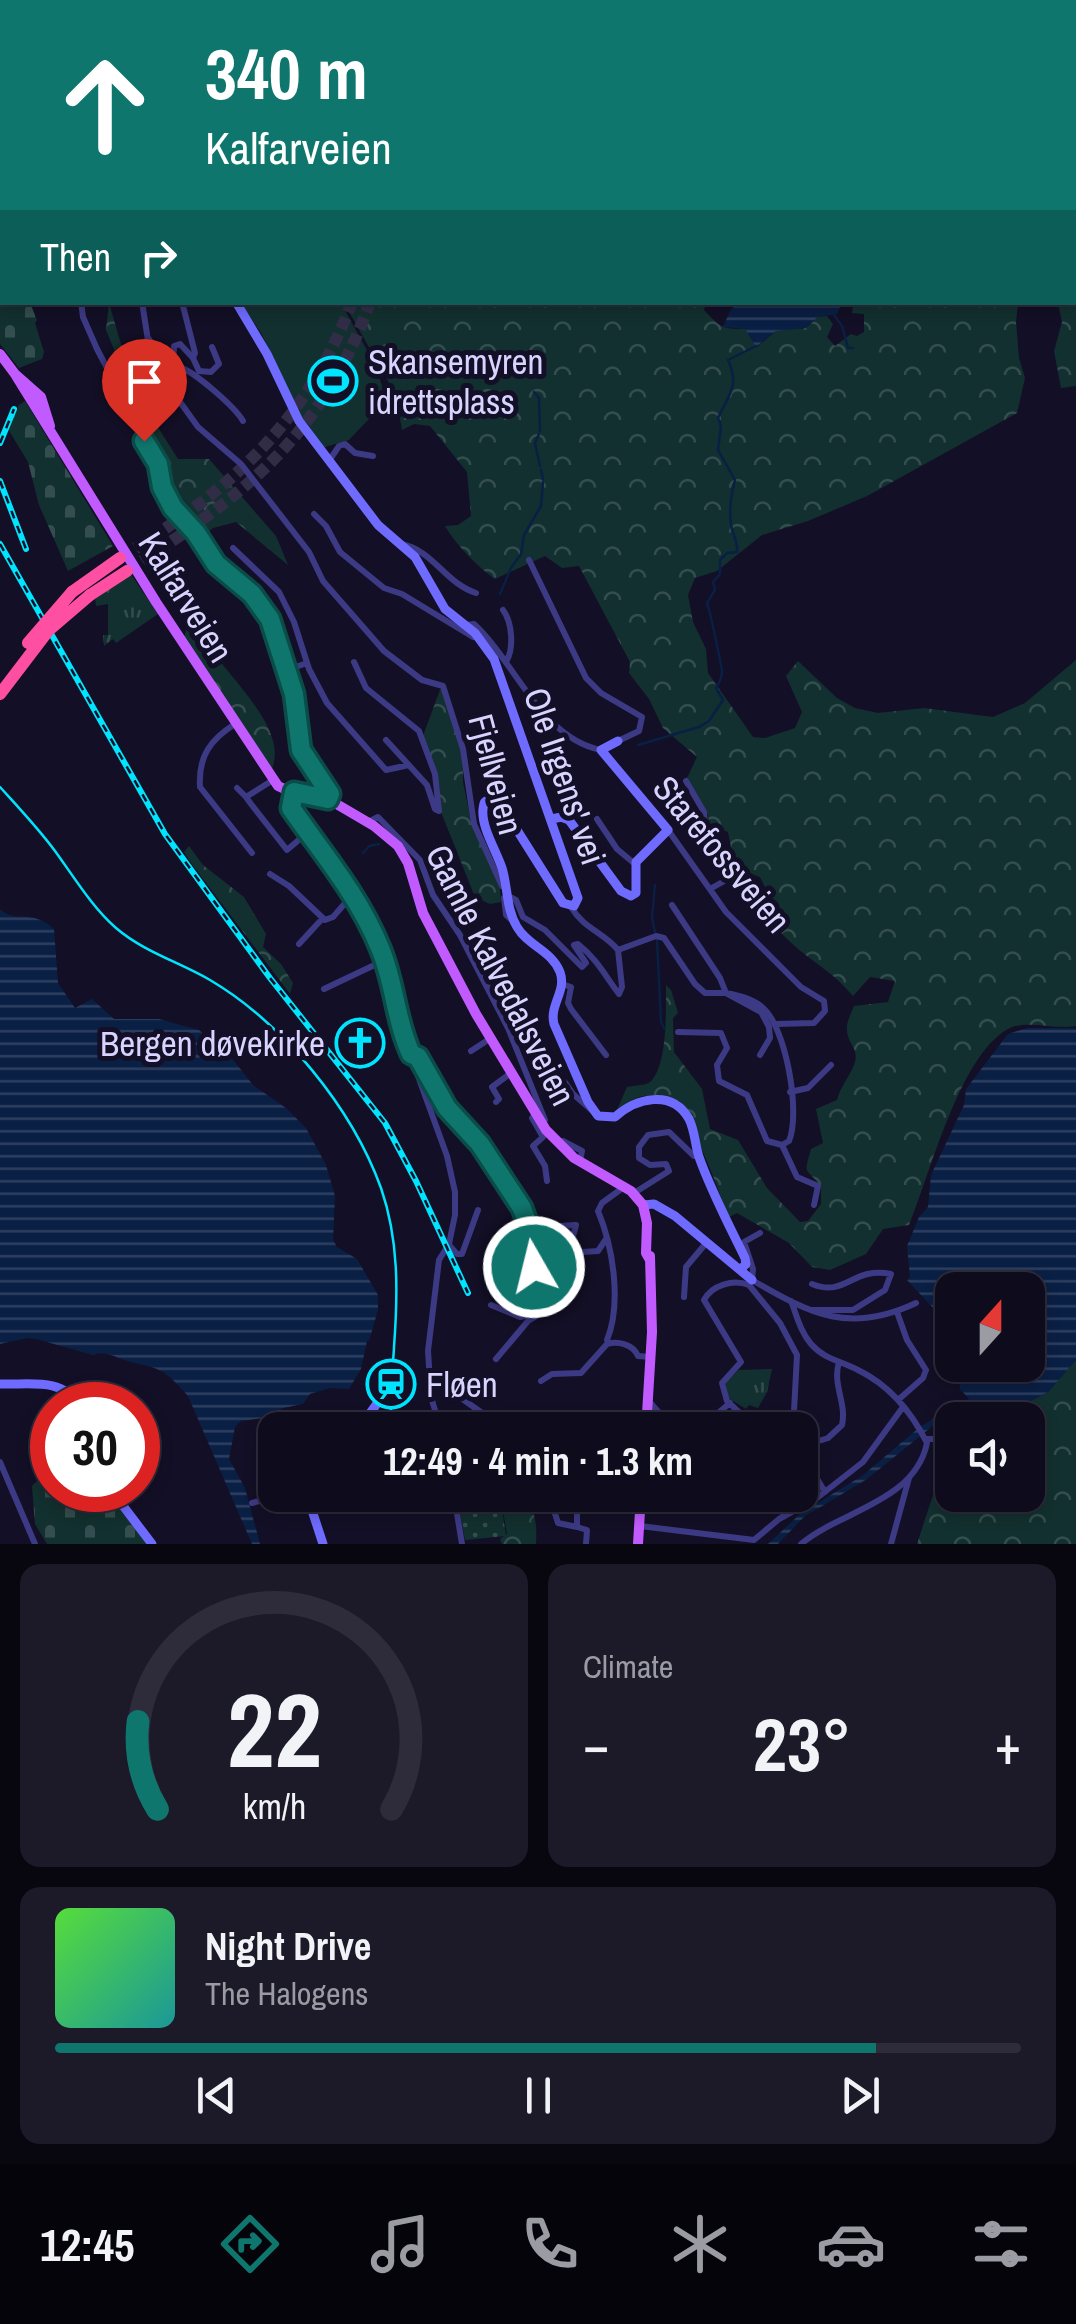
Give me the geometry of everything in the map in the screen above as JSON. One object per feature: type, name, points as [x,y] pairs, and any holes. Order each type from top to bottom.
[{"type":"highway","points":[[0,682],[48,617],[88,580],[123,564],[48,631],[0,694]]},
{"type":"main road","name":"Kalfarveien","points":[[0,354],[273,780],[289,791]]},
{"type":"main road","points":[[289,791],[328,799],[387,835],[402,853],[423,913],[490,1038],[551,1136],[579,1162],[629,1190],[643,1205],[650,1260],[647,1412]]},
{"type":"main road","points":[[638,1544],[640,1512]]},
{"type":"street","points":[[81,305],[97,349],[158,464],[162,487],[173,508],[196,533],[216,564],[259,601],[275,630],[295,699],[299,744],[305,760],[329,793],[328,799]]},
{"type":"street","name":"Fjellveien","points":[[143,305],[150,351],[160,374],[192,419],[234,455],[276,506],[309,552],[320,577],[348,613],[389,656],[422,680],[443,686],[463,749],[474,824],[499,875],[507,916],[551,958],[562,984]]},
{"type":"street","points":[[183,305],[193,358]]},
{"type":"street","name":"Ole Irgens' vei","points":[[238,305],[293,412],[378,525],[420,563],[445,609],[479,637],[498,668],[577,894],[576,904],[571,907],[559,898],[517,826],[492,798],[483,804],[484,818],[502,867],[515,922]]},
{"type":"street","points":[[149,338],[164,366],[182,368],[228,401],[243,421]]},
{"type":"street","points":[[173,365],[177,344],[184,346],[202,373],[216,369],[220,364],[212,346]]},
{"type":"street","name":"Fjellveien","points":[[150,351],[147,356],[152,374],[170,402]]},
{"type":"street","points":[[329,460],[345,444],[357,453],[374,456]]},
{"type":"street","points":[[314,514],[326,526],[339,551],[384,588],[479,637]]},
{"type":"street","name":"Ole Irgens' vei","points":[[400,545],[406,543],[428,554],[454,583],[476,593]]},
{"type":"street","points":[[234,548],[279,592],[332,711],[384,768],[409,765]]},
{"type":"street","points":[[530,560],[586,678],[602,693],[642,717],[639,731],[601,750]]},
{"type":"street","points":[[503,610],[511,622],[507,660]]},
{"type":"street","name":"Starefossveien","points":[[465,626],[476,626],[507,660],[553,726],[568,737],[601,750],[616,764],[726,912],[790,976],[824,1001],[825,1011],[814,1022],[776,1024]]},
{"type":"street","points":[[354,662],[366,688],[419,731],[435,774],[439,810],[435,809],[426,786],[386,740]]},
{"type":"street","points":[[287,670],[308,663]]},
{"type":"street","points":[[236,724],[209,742],[199,783],[205,797],[252,853]]},
{"type":"street","points":[[616,764],[618,741]]},
{"type":"street","points":[[246,798],[273,780]]},
{"type":"street","points":[[686,782],[704,812],[706,838],[729,870],[726,880],[710,889]]},
{"type":"street","points":[[237,788],[286,850],[308,832]]},
{"type":"street","points":[[289,791],[291,808],[353,894],[385,960],[398,1021],[445,1149],[455,1215],[449,1244],[439,1260],[428,1343],[430,1384],[437,1412]]},
{"type":"street","name":"Gamle Kalvedalsveien","points":[[368,822],[378,818],[418,857],[433,895],[460,935],[508,1028],[545,1120],[564,1143],[582,1151],[579,1162]]},
{"type":"street","points":[[552,819],[569,820],[626,895],[631,896],[638,889],[639,856],[668,830]]},
{"type":"street","points":[[597,819],[616,850],[636,864]]},
{"type":"street","points":[[724,861],[732,864],[748,898]]},
{"type":"street","points":[[270,874],[289,886],[322,920]]},
{"type":"street","points":[[299,944],[353,894]]},
{"type":"street","points":[[508,896],[516,900],[523,917],[545,930],[582,967],[586,963],[574,945],[588,952],[618,994],[622,986],[618,950],[606,937],[583,925],[571,907]]},
{"type":"street","name":"Starefossveien","points":[[672,904],[726,992]]},
{"type":"street","points":[[618,950],[660,936],[700,989],[712,994],[726,992],[761,1006],[776,1024],[788,1061],[792,1134],[782,1145]]},
{"type":"street","points":[[324,989],[385,960]]},
{"type":"street","points":[[480,974],[506,997],[585,1108],[612,1118],[632,1103],[652,1098],[670,1103],[689,1119],[698,1156],[746,1258],[740,1270]]},
{"type":"street","points":[[596,1114],[553,1019],[552,1010],[562,984],[571,987],[571,1009],[606,1055]]},
{"type":"street","points":[[726,992],[759,1010],[768,1024],[770,1038],[760,1055]]},
{"type":"street","points":[[678,1032],[721,1034],[727,1050],[717,1065],[719,1081],[747,1095],[768,1142],[782,1145]]},
{"type":"street","points":[[471,1052],[490,1038]]},
{"type":"street","points":[[411,1054],[418,1057],[448,1110],[480,1144],[522,1208],[532,1231],[534,1278],[541,1293],[550,1299]]},
{"type":"street","points":[[790,1092],[808,1088],[831,1065]]},
{"type":"street","points":[[496,1102],[499,1099],[492,1088],[512,1072]]},
{"type":"street","points":[[536,1113],[532,1118],[543,1137],[533,1146],[545,1166],[547,1181]]},
{"type":"street","points":[[607,1340],[613,1304],[599,1207],[669,1171],[666,1164],[650,1166],[638,1158],[639,1147],[648,1135],[668,1132],[698,1156]]},
{"type":"street","points":[[782,1145],[794,1173],[818,1186],[814,1205]]},
{"type":"street","points":[[643,1205],[654,1204],[669,1212],[740,1270],[780,1323],[797,1355],[794,1412]]},
{"type":"street","points":[[502,1271],[518,1206]]},
{"type":"street","points":[[449,1244],[457,1254],[462,1254],[478,1210]]},
{"type":"street","points":[[496,1359],[528,1321],[547,1310],[576,1225],[556,1227],[552,1235],[544,1227],[532,1231]]},
{"type":"street","points":[[750,1282],[753,1268],[744,1243],[760,1233]]},
{"type":"street","points":[[570,1248],[598,1251],[606,1238]]},
{"type":"street","points":[[684,1297],[686,1267],[706,1242]]},
{"type":"street","points":[[812,1284],[836,1287],[868,1272],[890,1274],[885,1290],[851,1312],[812,1310]]},
{"type":"street","points":[[739,1412],[723,1394],[722,1383],[740,1365],[740,1360],[704,1300],[707,1294],[732,1282],[750,1282],[812,1310],[853,1320],[878,1319],[916,1303]]},
{"type":"street","points":[[792,1301],[810,1344],[876,1380],[924,1437],[926,1451],[911,1473],[871,1507],[801,1544]]},
{"type":"street","points":[[492,1305],[520,1317],[538,1315]]},
{"type":"street","points":[[639,1526],[754,1540],[783,1517],[826,1492],[867,1458],[926,1370],[907,1340],[897,1312]]},
{"type":"street","points":[[542,1381],[552,1374],[580,1374],[612,1342],[628,1346],[638,1356],[651,1357]]},
{"type":"street","points":[[818,1441],[842,1425],[844,1407],[836,1376],[839,1362]]},
{"type":"street","points":[[0,1384],[30,1385]]},
{"type":"street","points":[[430,1384],[454,1393],[481,1412]]},
{"type":"street","points":[[648,1399],[659,1412]]},
{"type":"street","points":[[720,1412],[730,1403]]},
{"type":"street","points":[[371,1412],[376,1405]]},
{"type":"street","points":[[924,1437],[935,1437]]},
{"type":"street","points":[[0,1462],[34,1544]]},
{"type":"street","points":[[890,1544],[911,1473]]},
{"type":"street","points":[[818,1480],[826,1492]]},
{"type":"street","points":[[252,1503],[258,1501]]},
{"type":"street","points":[[128,1512],[152,1544]]},
{"type":"street","points":[[313,1512],[324,1544]]},
{"type":"street","points":[[457,1512],[462,1544]]},
{"type":"street","points":[[554,1512],[558,1523],[587,1530],[586,1544]]},
{"type":"street","points":[[577,1512],[577,1527]]},
{"type":"street","points":[[783,1517],[784,1512]]},
{"type":"green space","points":[[0,305],[31,305],[44,352],[42,359],[19,368],[0,344]]},
{"type":"green space","points":[[110,305],[123,351],[142,389],[145,407],[178,459],[209,459],[276,536],[288,565],[236,522],[213,528],[201,537],[174,514],[152,476],[123,400],[118,359],[106,330]]},
{"type":"green space","name":"Skansemyren idrettsplass","points":[[242,305],[342,305],[375,365],[387,400],[349,440],[322,448],[299,412],[261,333]]},
{"type":"green space","points":[[345,305],[705,305],[704,310],[714,321],[726,328],[745,329],[757,347],[776,331],[806,328],[818,317],[827,316],[833,324],[827,337],[835,346],[851,334],[864,332],[864,314],[852,313],[853,305],[1018,305],[1019,358],[1025,378],[1017,413],[867,496],[762,535],[717,571],[695,578],[688,595],[693,622],[706,649],[708,673],[753,737],[765,738],[795,728],[802,712],[786,676],[798,661],[837,698],[855,708],[878,713],[924,708],[993,717],[1025,703],[1076,660],[1076,1026],[1015,1026],[991,1043],[975,1064],[948,1118],[909,1225],[883,1229],[866,1254],[830,1270],[812,1267],[789,1243],[737,1213],[729,1217],[702,1149],[674,1107],[657,1097],[638,1097],[616,1112],[627,1087],[648,1083],[656,1074],[665,1036],[666,985],[678,1013],[673,1018],[674,1052],[702,1089],[710,1129],[738,1140],[767,1188],[800,1222],[808,1221],[821,1204],[821,1187],[807,1168],[811,1149],[823,1143],[816,1109],[837,1100],[855,1062],[847,1027],[854,1006],[888,1002],[895,981],[870,977],[853,996],[777,928],[767,914],[771,899],[760,877],[735,868],[728,832],[709,824],[708,815],[686,780],[697,757],[663,728],[649,699],[629,673],[630,662],[579,566],[562,568],[545,556],[495,579],[474,562],[445,526],[458,525],[471,516],[467,472],[430,426],[414,424],[402,430],[396,395]]},
{"type":"green space","points":[[1058,305],[1076,305],[1076,386],[1061,388],[1054,351],[1062,322]]},
{"type":"green space","points":[[25,401],[113,546],[68,571],[39,505],[28,462],[8,429],[19,405]]},
{"type":"green space","points":[[130,573],[158,614],[116,643],[113,639],[104,646],[108,604],[96,606],[95,597]]},
{"type":"green space","points":[[178,579],[207,642],[265,721],[275,755],[271,771],[184,637],[188,625]]},
{"type":"green space","points":[[441,687],[463,750],[463,782],[471,821],[499,877],[501,902],[490,904],[475,897],[441,812],[423,736]]},
{"type":"green space","points":[[189,846],[203,865],[244,897],[266,934],[263,947],[293,983],[290,994],[191,863],[184,852]]},
{"type":"green space","points":[[1076,1360],[1076,1544],[917,1544],[935,1489],[935,1512],[1045,1512],[1045,1402],[1029,1402],[1048,1392]]},
{"type":"green space","points":[[772,1369],[767,1392],[758,1408],[749,1405],[746,1409],[728,1398],[725,1381],[739,1370]]},
{"type":"green space","points":[[34,1512],[122,1512],[147,1544],[47,1544],[35,1524]]},
{"type":"green space","points":[[460,1512],[502,1512],[506,1536],[465,1540]]},
{"type":"green space","points":[[503,1512],[533,1512],[536,1544],[502,1544],[500,1539],[507,1534]]},
{"type":"water","points":[[737,305],[841,305],[837,314],[818,317],[806,328],[776,331],[756,347],[745,329],[723,327]]},
{"type":"water","points":[[0,909],[11,916],[38,919],[54,929],[58,983],[75,1008],[92,999],[114,1019],[159,1019],[199,1030],[231,1057],[253,1085],[306,1128],[326,1165],[335,1196],[333,1240],[337,1247],[357,1259],[378,1295],[378,1310],[361,1369],[349,1389],[330,1388],[310,1394],[303,1404],[278,1412],[258,1412],[258,1419],[241,1421],[235,1427],[229,1459],[245,1488],[260,1544],[252,1544],[188,1396],[172,1379],[153,1368],[108,1354],[93,1355],[36,1339],[0,1344]]},
{"type":"water","points":[[1027,1028],[1076,1028],[1076,1360],[1048,1392],[1029,1402],[964,1402],[969,1399],[959,1382],[1045,1382],[1045,1272],[935,1272],[935,1310],[907,1280],[907,1246],[919,1217],[928,1207],[931,1175],[964,1105],[966,1089],[1008,1034]]},
{"type":"water","points":[[935,1418],[935,1424],[867,1479],[818,1509],[818,1503],[862,1476]]},
{"type":"water","points":[[812,1512],[778,1544],[768,1544],[801,1513]]},
{"type":"waterway","points":[[834,315],[842,326],[848,348],[853,348]]},
{"type":"waterway","points":[[638,745],[699,727],[709,721],[723,700],[716,688],[722,671],[707,603],[715,590],[713,582],[720,574],[720,560],[727,553],[737,552],[737,548],[730,514],[735,480],[718,450],[718,418],[733,383],[728,360],[756,346]]},
{"type":"waterway","points":[[534,392],[539,398],[540,431]]},
{"type":"waterway","points":[[539,434],[535,443],[540,466]]},
{"type":"waterway","points":[[541,470],[543,479]]},
{"type":"waterway","points":[[500,594],[521,554],[524,535],[541,506],[543,482]]},
{"type":"waterway","points":[[182,510],[188,507]]},
{"type":"waterway","points":[[363,853],[369,846],[379,844]]},
{"type":"waterway","points":[[655,885],[655,932]]},
{"type":"waterway","points":[[657,940],[664,1028]]},
{"type":"tunnel","points":[[120,558],[196,507],[259,451],[311,385],[351,305]]},
{"type":"tunnel","points":[[127,571],[207,516],[274,459],[328,391],[369,305]]},
{"type":"tram line","points":[[0,787],[42,834],[107,920],[138,944],[210,980],[263,1019],[312,1070],[352,1128],[381,1188],[394,1247],[396,1307],[391,1412]]},
{"type":"railway","points":[[0,443],[14,409]]},
{"type":"railway","points":[[0,481],[26,549]]},
{"type":"railway","points":[[0,544],[165,834],[270,978],[385,1123],[468,1293]]},
{"type":"place","name":"Skansemyren idrettsplass","points":[[333,381]]},
{"type":"place","name":"Bergen døvekirke","points":[[360,1043]]},
{"type":"place","name":"Fløen","points":[[391,1384]]},
{"type":"route","points":[[144,441],[158,464],[162,487],[173,508],[196,533],[216,564],[246,588],[267,613],[295,699],[301,750],[330,794],[328,799],[294,792],[291,808],[366,917],[386,964],[398,1021],[411,1054],[418,1057],[447,1108],[480,1144],[522,1208],[533,1238],[534,1267]]}]
